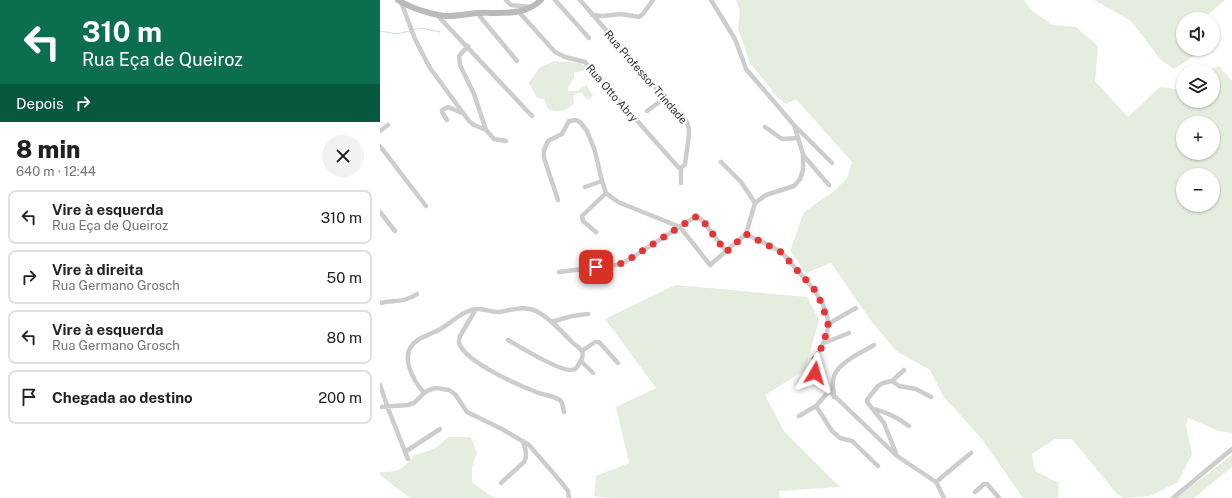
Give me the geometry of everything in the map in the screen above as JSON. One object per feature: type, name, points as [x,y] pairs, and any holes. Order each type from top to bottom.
[{"type":"main road","points":[[399,1],[438,16],[456,16],[519,12],[532,7],[541,0]]},
{"type":"street","points":[[506,0],[510,5],[532,7]]},
{"type":"street","points":[[555,0],[589,38]]},
{"type":"street","name":"Rua Professor Trindade","points":[[580,0],[686,120],[689,129],[685,164],[681,168],[681,183]]},
{"type":"street","points":[[592,15],[602,16],[621,14],[639,17],[653,0]]},
{"type":"street","points":[[711,0],[735,39],[746,69],[794,125],[832,163]]},
{"type":"street","points":[[399,1],[415,39],[430,68],[462,113],[474,125],[486,130]]},
{"type":"street","name":"Rua Otto Abry","points":[[519,12],[555,52],[565,57],[585,62],[679,168],[681,168]]},
{"type":"street","points":[[477,14],[517,61]]},
{"type":"street","points":[[438,16],[468,46],[506,90],[532,116]]},
{"type":"street","points":[[468,46],[458,56],[458,61],[474,94],[486,130],[494,139],[506,141]]},
{"type":"street","points":[[647,110],[665,98]]},
{"type":"street","points":[[447,120],[442,110],[448,107],[462,113]]},
{"type":"street","points":[[558,200],[544,158],[545,145],[548,141],[562,134],[569,121],[576,120],[580,122],[587,131],[595,151],[606,193],[618,202],[680,227],[710,265],[746,234],[754,203],[766,195],[794,186],[800,179],[803,170],[803,154],[794,125]]},
{"type":"street","points":[[380,131],[388,125]]},
{"type":"street","points":[[765,127],[782,139],[798,138]]},
{"type":"street","points":[[380,146],[426,206]]},
{"type":"street","points":[[803,154],[830,185]]},
{"type":"street","points":[[722,162],[741,182],[754,203]]},
{"type":"street","points":[[585,187],[602,181]]},
{"type":"street","points":[[596,232],[583,221],[582,216],[606,193]]},
{"type":"street","points":[[380,212],[395,231]]},
{"type":"street","points":[[559,272],[616,265],[625,262],[695,217],[701,218],[726,252]]},
{"type":"street","points":[[746,234],[781,252],[814,289],[822,304],[828,324],[824,343],[817,355],[814,370],[817,377],[834,397],[897,456],[936,482],[944,498]]},
{"type":"street","points":[[380,303],[405,300],[417,294]]},
{"type":"street","points":[[828,324],[856,308]]},
{"type":"street","points":[[476,309],[458,341],[465,352],[483,366],[506,379],[559,400],[562,404],[564,412]]},
{"type":"street","points":[[424,393],[416,384],[410,373],[408,358],[410,348],[416,340],[437,332],[454,319],[466,312],[476,309],[485,309],[494,312],[513,309],[536,310],[582,351],[583,355],[577,368],[570,370],[551,364],[508,340]]},
{"type":"street","points":[[551,322],[557,319],[588,314]]},
{"type":"street","points":[[824,343],[849,333]]},
{"type":"street","points":[[582,351],[597,341],[618,363]]},
{"type":"street","points":[[834,397],[833,381],[837,370],[846,362],[874,345]]},
{"type":"street","points":[[581,360],[593,373]]},
{"type":"street","points":[[897,456],[884,423],[867,402],[878,386],[892,381],[904,370]]},
{"type":"street","points":[[892,381],[899,386],[916,389],[931,397]]},
{"type":"street","points":[[380,385],[387,407],[408,459]]},
{"type":"street","points":[[380,407],[408,405],[414,403],[424,393],[436,388],[449,390],[455,394],[467,412],[524,441],[535,450],[568,490],[569,498]]},
{"type":"street","points":[[799,416],[816,406],[829,391]]},
{"type":"street","points":[[816,406],[832,431],[840,438],[852,441],[878,466]]},
{"type":"street","points":[[873,409],[897,417],[909,426]]},
{"type":"street","points":[[405,452],[440,429]]},
{"type":"street","points":[[501,483],[524,462],[526,452],[524,441]]},
{"type":"street","points":[[1173,498],[1232,449]]},
{"type":"street","points":[[936,482],[971,453]]},
{"type":"street","points":[[975,492],[984,484],[987,484],[999,498]]},
{"type":"shaded area","points":[[736,0],[1024,0],[1030,9],[1052,25],[1076,27],[1098,46],[1095,81],[1128,117],[1160,87],[1176,89],[1176,108],[1220,108],[1220,67],[1232,81],[1232,433],[1219,431],[1188,418],[1186,426],[1192,454],[1178,482],[1150,496],[1124,498],[1115,492],[1072,439],[1055,439],[1032,454],[1035,471],[1059,483],[1058,498],[1023,498],[981,438],[943,396],[930,370],[896,351],[872,322],[831,263],[806,273],[790,251],[804,212],[833,192],[847,178],[852,162],[796,99],[786,104],[777,97],[750,63],[738,29],[740,11]]},
{"type":"shaded area","points":[[1094,0],[1225,0],[1211,12],[1176,12],[1176,56],[1194,56],[1182,64],[1176,64],[1176,68],[1174,69],[1161,60],[1131,21]]},
{"type":"shaded area","points":[[554,61],[580,63],[585,67],[583,71],[574,73],[574,78],[568,87],[568,91],[577,91],[586,85],[593,96],[589,100],[586,99],[582,93],[578,93],[573,97],[574,104],[565,110],[559,111],[548,109],[544,99],[537,98],[529,83],[539,68]]},
{"type":"shaded area","points":[[675,285],[807,297],[819,320],[805,370],[765,395],[784,431],[840,487],[779,491],[780,498],[611,498],[594,496],[596,476],[629,463],[616,407],[656,388],[605,319]]},
{"type":"shaded area","points":[[448,437],[471,437],[477,453],[472,467],[472,482],[489,495],[496,498],[410,498],[380,475],[380,472],[396,471],[400,469],[407,464],[414,455],[432,449]]},
{"type":"shaded area","points":[[1232,455],[1232,467],[1194,498],[1176,498]]},
{"type":"waterway","points":[[413,30],[421,28],[440,32]]},
{"type":"waterway","points":[[380,31],[397,34],[410,31]]},
{"type":"route","points":[[596,267],[616,265],[625,262],[695,217],[701,218],[726,252],[746,234],[781,252],[814,289],[822,304],[828,324],[824,343],[815,359],[815,373]]}]
